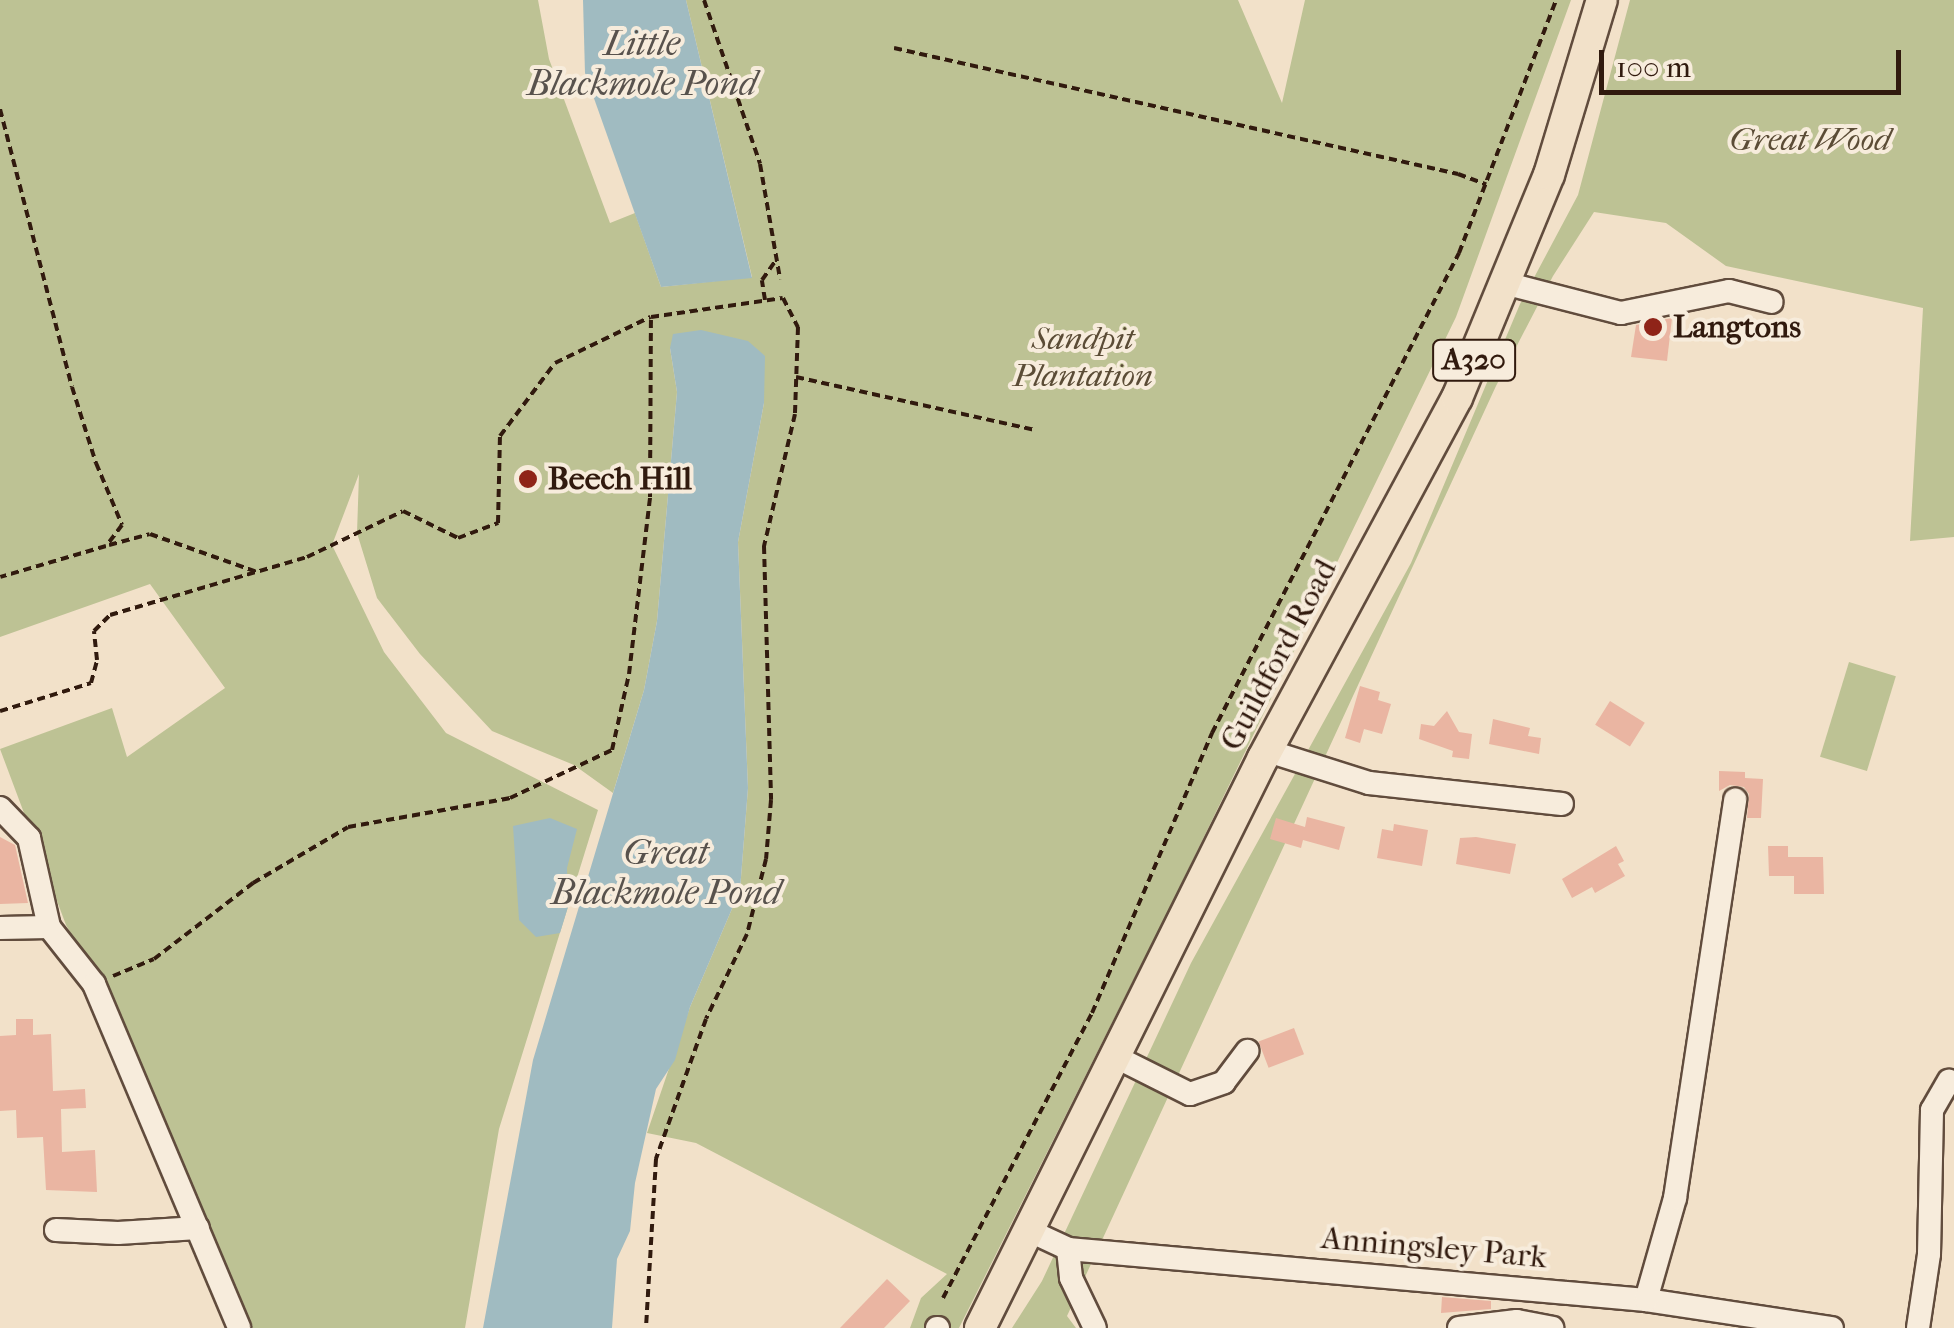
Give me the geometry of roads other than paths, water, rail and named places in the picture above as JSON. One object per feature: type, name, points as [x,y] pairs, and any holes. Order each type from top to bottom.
[{"type":"main road","name":"Guildford Road","points":[[980,1328],[1032,1232],[1114,1056],[1268,752],[1457,398],[1508,284],[1549,175],[1602,0]]},
{"type":"street","points":[[1508,284],[1621,313],[1728,291],[1772,302]]},
{"type":"street","points":[[1268,752],[1369,784],[1562,804]]},
{"type":"street","points":[[1646,1300],[1675,1198],[1735,799]]},
{"type":"street","points":[[0,808],[29,838],[49,927],[94,984],[239,1328]]},
{"type":"street","points":[[0,928],[49,927]]},
{"type":"street","points":[[1114,1056],[1190,1094],[1224,1082],[1247,1050]]},
{"type":"street","points":[[1918,1328],[1929,1254],[1932,1110],[1949,1080]]},
{"type":"street","points":[[56,1230],[198,1228]]},
{"type":"street","name":"Anningsley Park","points":[[1032,1232],[1068,1249],[1646,1300],[1832,1328]]},
{"type":"street","points":[[1068,1249],[1071,1278],[1095,1328]]},
{"type":"street","points":[[1459,1328],[1517,1321],[1552,1328]]},
{"type":"water","name":"Little Blackmole Pond","points":[[583,0],[686,0],[752,278],[661,287],[585,73]]},
{"type":"water","name":"Great Blackmole Pond","points":[[701,330],[748,341],[765,356],[764,403],[738,542],[748,788],[740,890],[690,1007],[675,1060],[656,1089],[635,1183],[630,1231],[617,1259],[612,1328],[483,1328],[533,1060],[644,690],[657,621],[677,392],[670,348],[673,334]]},
{"type":"water","points":[[550,818],[577,829],[567,868],[568,907],[560,933],[536,937],[519,920],[513,826]]},
{"type":"place","name":"Langtons","points":[[1653,327]]},
{"type":"place","name":"Beech Hill","points":[[528,479]]},
{"type":"park label","name":"Great Wood","points":[[1810,140]]},
{"type":"park label","name":"Sandpit Plantation","points":[[1083,358]]}]
